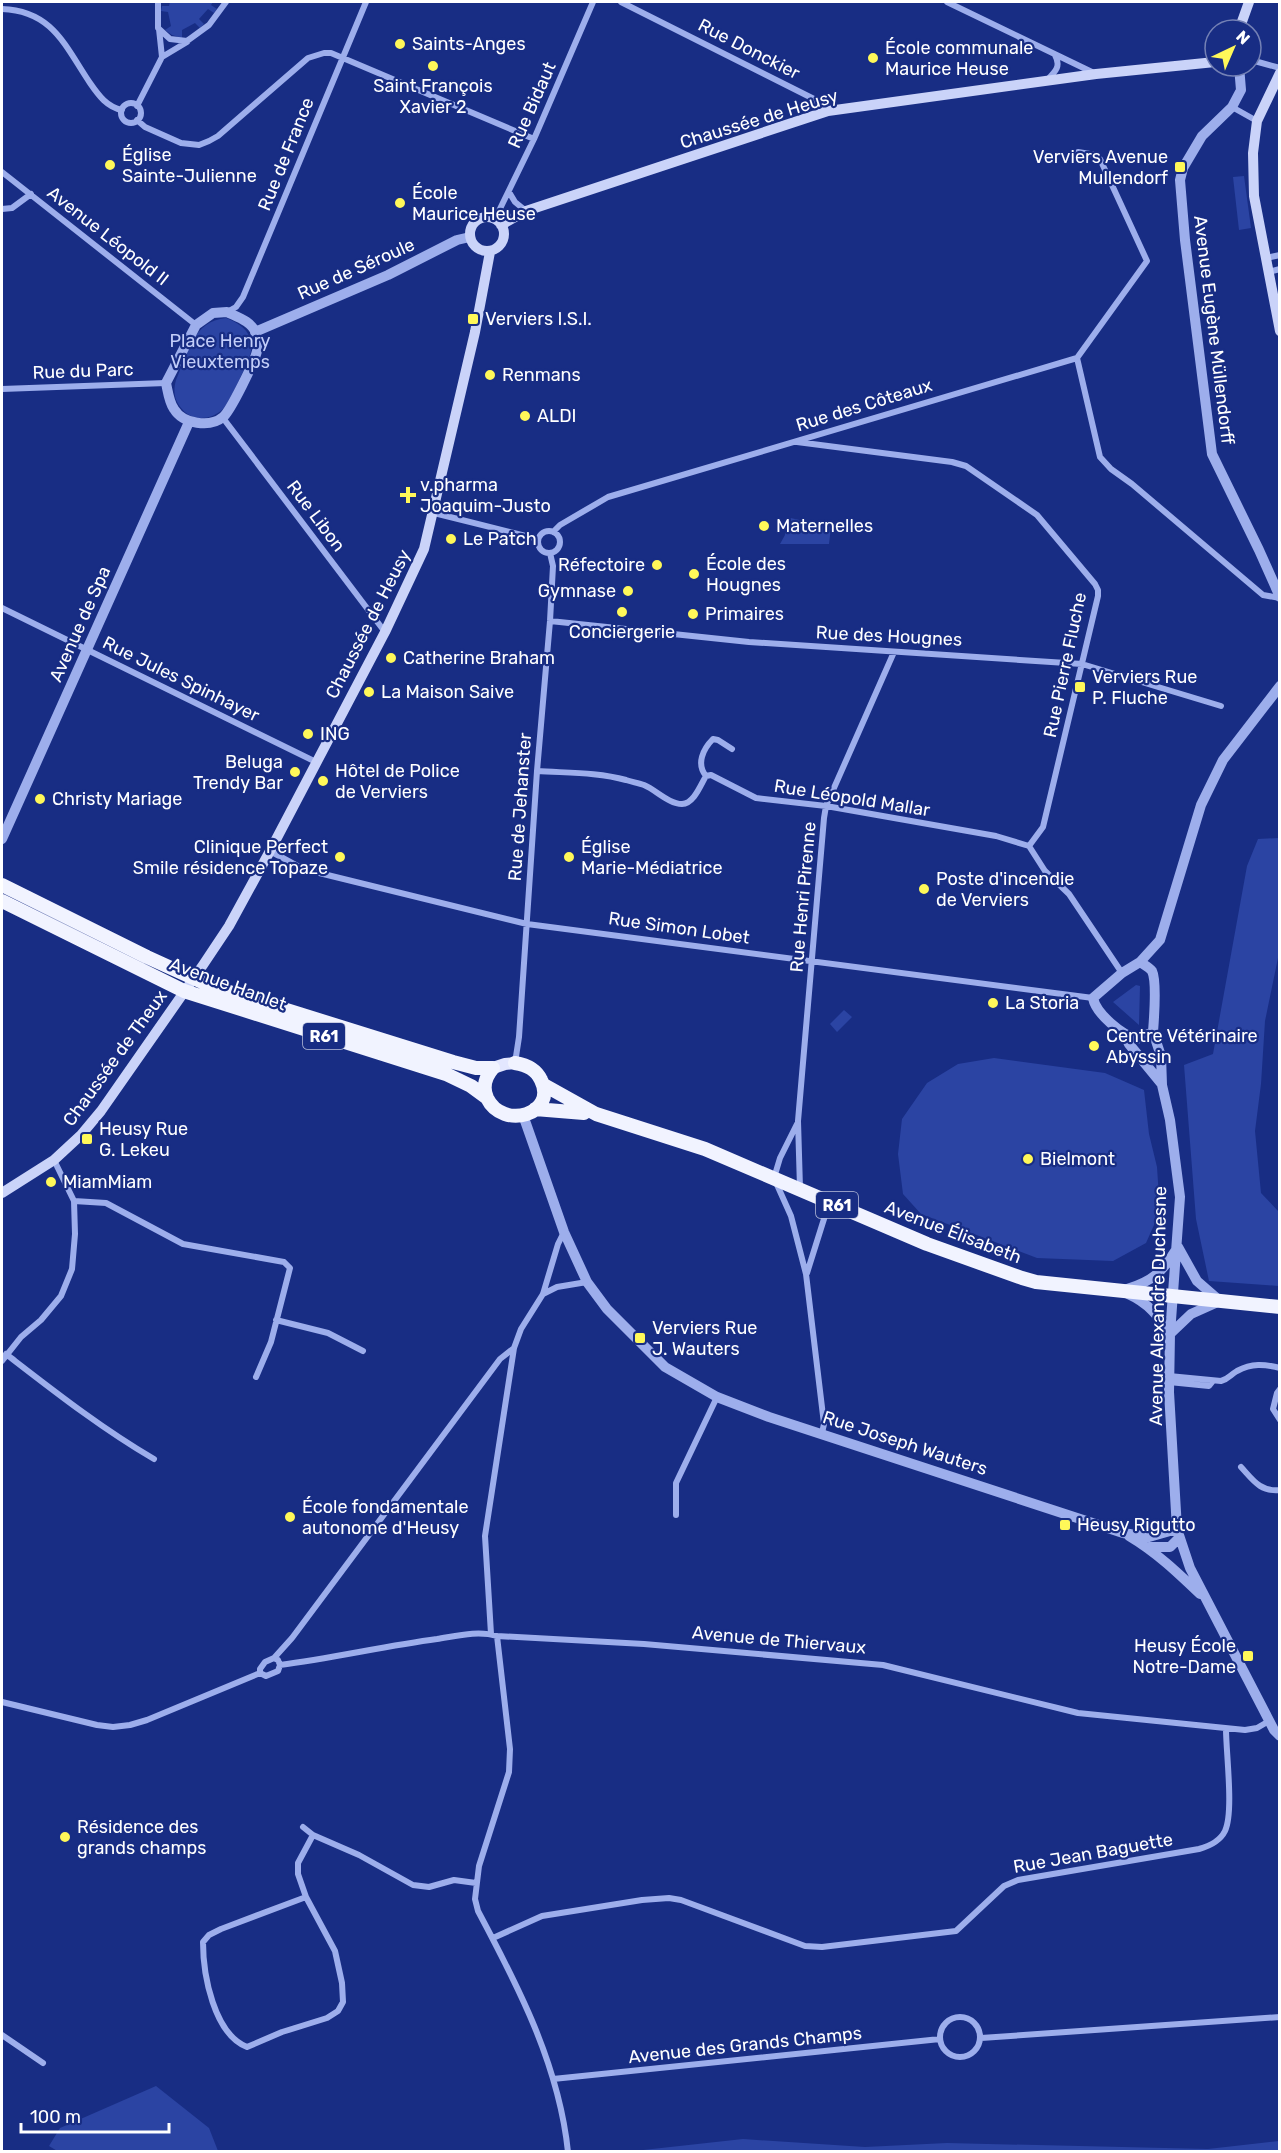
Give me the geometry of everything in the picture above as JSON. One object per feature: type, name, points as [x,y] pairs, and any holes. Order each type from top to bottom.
[{"type":"highway","name":"Avenue Hanlet","points":[[2,885],[193,979]]},
{"type":"highway","name":"Avenue Hanlet","points":[[2,901],[184,991],[446,1074],[471,1086],[486,1097]]},
{"type":"highway","name":"R61","points":[[193,979],[453,1062],[476,1068],[494,1068]]},
{"type":"highway","name":"R61","points":[[515,1063],[532,1069],[540,1076],[544,1085]]},
{"type":"highway","points":[[486,1097],[484,1088],[486,1079],[494,1068]]},
{"type":"highway","points":[[529,1112],[544,1097],[544,1085]]},
{"type":"highway","name":"Avenue Élisabeth","points":[[544,1085],[596,1114]]},
{"type":"highway","name":"R61","points":[[486,1097],[498,1111],[506,1115],[529,1112]]},
{"type":"highway","name":"Avenue Élisabeth","points":[[529,1112],[571,1111],[596,1114],[705,1149],[927,1244],[1035,1282],[1280,1307]]},
{"type":"main road","points":[[1243,18],[1249,2]]},
{"type":"main road","name":"Chaussée de Heusy","points":[[498,222],[828,111],[1046,80],[1203,63]]},
{"type":"main road","points":[[1280,73],[1257,121],[1253,153],[1254,196],[1266,258],[1274,271],[1280,331]]},
{"type":"main road","points":[[486,218],[498,222],[504,235],[500,246],[490,252],[476,247],[470,237],[476,222],[486,218]]},
{"type":"main road","name":"Chaussée de Heusy","points":[[193,979],[229,926],[270,851],[385,632],[424,549],[475,332],[490,252]]},
{"type":"main road","name":"Chaussée de Theux","points":[[2,1193],[54,1160],[81,1135],[101,1111],[193,979]]},
{"type":"main road","name":"R61","points":[[494,1068],[515,1063]]},
{"type":"street","points":[[158,2],[158,28],[162,57]]},
{"type":"street","points":[[137,106],[162,57],[209,24],[226,2]]},
{"type":"street","name":"Rue de France","points":[[227,312],[236,307],[243,297],[366,2]]},
{"type":"street","name":"Rue Bidaut","points":[[498,222],[593,2]]},
{"type":"street","name":"Rue Donckier","points":[[621,2],[814,99],[828,111]]},
{"type":"street","points":[[946,2],[1096,74]]},
{"type":"street","points":[[2,9],[20,10],[42,20],[55,31],[101,99],[122,110]]},
{"type":"street","points":[[158,28],[171,39],[187,41]]},
{"type":"street","points":[[137,120],[145,127],[181,143],[199,145],[218,135],[308,58],[331,53],[534,139]]},
{"type":"street","points":[[1046,80],[1058,68],[1059,62],[1055,55]]},
{"type":"street","points":[[1263,63],[1280,68]]},
{"type":"street","name":"Avenue Eugène Müllendorff","points":[[1240,78],[1241,90],[1232,107],[1202,136],[1183,168],[1180,180],[1185,240],[1212,454],[1280,598]]},
{"type":"street","points":[[128,104],[137,106],[141,114],[137,120],[131,123],[125,121],[122,110],[128,104]]},
{"type":"street","points":[[1232,107],[1257,121]]},
{"type":"street","points":[[1078,152],[1096,155],[1100,159],[1147,261],[1077,358],[1100,457],[1111,469],[1132,484],[1263,595],[1280,598]]},
{"type":"street","name":"Avenue Léopold II","points":[[2,172],[196,325]]},
{"type":"street","points":[[509,192],[515,202],[526,211]]},
{"type":"street","points":[[2,209],[12,208],[31,194]]},
{"type":"street","name":"Rue de Séroule","points":[[255,332],[388,275],[457,240],[470,237]]},
{"type":"street","points":[[1266,258],[1280,255]]},
{"type":"street","points":[[227,312],[250,325],[255,332],[258,344],[256,354],[223,418],[207,423],[189,422],[174,411],[166,383],[196,325],[213,313],[227,312]]},
{"type":"street","name":"Rue des Côteaux","points":[[553,532],[560,525],[608,497],[1077,358]]},
{"type":"street","name":"Rue du Parc","points":[[2,389],[166,383]]},
{"type":"street","name":"Rue Libon","points":[[223,418],[385,632]]},
{"type":"street","name":"Avenue de Spa","points":[[2,839],[189,422]]},
{"type":"street","name":"Rue Pierre Fluche","points":[[793,442],[952,462],[966,466],[1030,509],[1068,551],[1098,590],[1043,827],[1029,846]]},
{"type":"street","points":[[434,513],[538,539]]},
{"type":"street","points":[[550,553],[542,551],[538,539],[544,532],[553,532]]},
{"type":"street","name":"Rue de Jehanster","points":[[515,1063],[519,1037],[537,771],[550,621],[553,566],[550,553],[556,552],[560,546],[559,537],[553,532]]},
{"type":"street","name":"Rue Jules Spinhayer","points":[[2,608],[316,762]]},
{"type":"street","name":"Rue des Hougnes","points":[[550,621],[643,632],[1082,664],[1221,706]]},
{"type":"street","name":"Rue Henri Pirenne","points":[[800,1189],[798,1121],[826,806],[894,652]]},
{"type":"street","points":[[1093,998],[1122,973],[1140,962],[1160,940],[1201,806],[1223,760],[1280,686]]},
{"type":"street","points":[[537,771],[600,774],[644,785],[683,804],[695,795],[706,776],[700,766],[700,760],[710,743],[718,740],[732,749]]},
{"type":"street","name":"Rue Léopold Mallar","points":[[706,776],[716,776],[756,798],[826,806],[996,836],[1029,846]]},
{"type":"street","points":[[1029,846],[1045,871],[1069,894],[1122,973]]},
{"type":"street","name":"Rue Simon Lobet","points":[[270,851],[303,869],[527,924],[1093,998]]},
{"type":"street","name":"Avenue Alexandre Duchesne","points":[[1140,962],[1151,969],[1155,982],[1153,1032],[1161,1056],[1162,1085],[1170,1120],[1180,1197],[1169,1379],[1178,1534],[1190,1568],[1205,1599],[1269,1721],[1280,1736]]},
{"type":"street","name":"Avenue Alexandre Duchesne","points":[[1093,998],[1094,1007],[1125,1036],[1162,1085]]},
{"type":"street","points":[[1125,1036],[1137,1039],[1153,1032]]},
{"type":"street","name":"Rue Joseph Wauters","points":[[529,1112],[564,1232],[587,1282],[622,1325],[665,1367],[717,1396],[769,1417],[1123,1533]]},
{"type":"street","name":"Rue Henri Pirenne","points":[[774,1178],[780,1158],[798,1121]]},
{"type":"street","points":[[2,1361],[21,1337],[41,1320],[61,1296],[72,1269],[75,1234],[74,1201],[54,1160]]},
{"type":"street","points":[[774,1178],[791,1216],[807,1274],[824,1424],[822,1433]]},
{"type":"street","points":[[74,1201],[106,1203],[183,1244],[284,1262],[290,1269],[271,1342],[256,1377]]},
{"type":"street","points":[[807,1274],[830,1202]]},
{"type":"street","points":[[564,1232],[558,1244],[543,1294],[520,1329],[514,1348],[485,1536],[494,1635],[510,1749],[509,1773],[479,1866],[475,1899],[478,1911],[524,1999],[553,2079],[568,2151]]},
{"type":"street","points":[[1178,1247],[1197,1281],[1220,1301],[1191,1314],[1170,1334],[1151,1308],[1140,1300],[1121,1292],[1145,1284],[1157,1276],[1178,1247]]},
{"type":"street","points":[[543,1294],[557,1287],[587,1282]]},
{"type":"street","points":[[276,1320],[328,1333],[363,1351]]},
{"type":"street","name":"Avenue de Thiervaux","points":[[261,1673],[260,1669],[265,1662],[274,1658],[292,1638],[500,1359],[514,1348]]},
{"type":"street","points":[[6,1354],[64,1400],[154,1460]]},
{"type":"street","points":[[1169,1379],[1213,1381],[1229,1379],[1236,1371],[1259,1363],[1280,1368]]},
{"type":"street","points":[[1280,1389],[1276,1393],[1273,1409],[1280,1420]]},
{"type":"street","points":[[676,1515],[676,1483],[717,1396]]},
{"type":"street","points":[[1241,1467],[1256,1483],[1269,1491],[1280,1490]]},
{"type":"street","points":[[1123,1533],[1149,1537],[1178,1534]]},
{"type":"street","points":[[1123,1533],[1149,1547],[1205,1599]]},
{"type":"street","points":[[1149,1547],[1170,1547],[1178,1534]]},
{"type":"street","name":"Avenue de Thiervaux","points":[[261,1673],[266,1676],[273,1675],[278,1671],[280,1665],[475,1633],[644,1644],[883,1665],[1078,1713],[1245,1730],[1257,1728],[1269,1721]]},
{"type":"street","points":[[274,1658],[280,1665]]},
{"type":"street","name":"Avenue de Thiervaux","points":[[2,1702],[97,1725],[130,1725],[158,1716],[261,1673]]},
{"type":"street","name":"Rue Jean Baguette","points":[[493,1938],[543,1916],[642,1900],[669,1898],[681,1900],[805,1946],[822,1947],[956,1930],[1004,1886],[1018,1880],[1212,1845],[1225,1831],[1230,1813],[1226,1729]]},
{"type":"street","points":[[303,1827],[313,1835],[358,1855],[413,1885],[429,1887],[454,1880],[476,1883]]},
{"type":"street","points":[[306,1897],[221,1929],[209,1935],[203,1942],[206,1981],[215,2007],[236,2043],[248,2047],[282,2032],[327,2018],[338,2011],[343,2002],[342,1983],[335,1951],[306,1897],[298,1874],[298,1863],[313,1835]]},
{"type":"street","points":[[962,2017],[975,2024],[981,2038],[975,2051],[964,2058],[950,2055],[941,2044],[940,2033],[944,2024],[952,2018],[962,2017]]},
{"type":"street","points":[[981,2038],[1280,2017]]},
{"type":"street","points":[[2,2035],[43,2063]]},
{"type":"street","name":"Avenue des Grands Champs","points":[[553,2079],[940,2039]]},
{"type":"green space","points":[[170,2],[213,2],[211,5],[217,9],[214,13],[208,9],[199,19],[204,24],[200,28],[195,23],[182,30],[182,38],[165,30],[171,26],[168,12],[161,11],[162,6],[169,6]]},
{"type":"green space","points":[[1244,176],[1251,228],[1239,230],[1233,177]]},
{"type":"green space","name":"Place Henry Vieuxtemps","points":[[226,318],[246,331],[250,339],[251,351],[243,372],[223,409],[208,417],[196,418],[179,406],[174,392],[176,380],[188,349],[199,332],[215,320]]},
{"type":"green space","points":[[786,517],[831,527],[829,544],[780,544],[785,535]]},
{"type":"green space","points":[[1279,838],[1279,953],[1265,1021],[1255,1131],[1261,1193],[1279,1212],[1279,1286],[1209,1281],[1196,1219],[1184,1065],[1213,1054],[1247,866],[1258,839]]},
{"type":"green space","points":[[1136,985],[1140,986],[1139,1025],[1113,1002]]},
{"type":"green space","points":[[844,1010],[852,1017],[837,1032],[830,1024]]},
{"type":"green space","points":[[994,1058],[1105,1073],[1144,1090],[1149,1134],[1157,1167],[1159,1197],[1154,1225],[1146,1243],[1113,1261],[1037,1258],[921,1214],[903,1194],[898,1154],[902,1119],[927,1083],[958,1064]]},
{"type":"green space","points":[[156,2086],[209,2128],[218,2151],[59,2152],[49,2146],[60,2128]]},
{"type":"green space","points":[[743,2139],[865,2147],[947,2143],[1208,2149],[1279,2141],[1280,2151],[634,2151]]},
{"type":"place","name":"Saints-Anges","points":[[400,44]]},
{"type":"place","name":"École communale Maurice Heuse","points":[[873,58]]},
{"type":"place","name":"Saint François Xavier 2","points":[[433,66]]},
{"type":"place","name":"Église Sainte-Julienne","points":[[110,165]]},
{"type":"place","name":"Verviers Avenue Mullendorf","points":[[1180,167]]},
{"type":"place","name":"École Maurice Heuse","points":[[400,203]]},
{"type":"place","name":"Verviers I.S.I.","points":[[473,319]]},
{"type":"place","name":"Renmans","points":[[490,375]]},
{"type":"place","name":"ALDI","points":[[525,416]]},
{"type":"place","name":"v.pharma Joaquim-Justo","points":[[408,495]]},
{"type":"place","name":"Maternelles","points":[[764,526]]},
{"type":"place","name":"Le Patch","points":[[451,539]]},
{"type":"place","name":"Réfectoire","points":[[657,565]]},
{"type":"place","name":"École des Hougnes","points":[[694,574]]},
{"type":"place","name":"Gymnase","points":[[628,591]]},
{"type":"place","name":"Conciergerie","points":[[622,612]]},
{"type":"place","name":"Primaires","points":[[693,614]]},
{"type":"place","name":"Catherine Braham","points":[[391,658]]},
{"type":"place","name":"Verviers Rue P. Fluche","points":[[1080,687]]},
{"type":"place","name":"La Maison Saive","points":[[369,692]]},
{"type":"place","name":"ING","points":[[308,734]]},
{"type":"place","name":"Beluga Trendy Bar","points":[[295,772]]},
{"type":"place","name":"Hôtel de Police de Verviers","points":[[323,781]]},
{"type":"place","name":"Christy Mariage","points":[[40,799]]},
{"type":"place","name":"Clinique Perfect Smile résidence Topaze","points":[[340,857]]},
{"type":"place","name":"Église Marie-Médiatrice","points":[[569,857]]},
{"type":"place","name":"Poste d'incendie de Verviers","points":[[924,889]]},
{"type":"place","name":"La Storia","points":[[993,1003]]},
{"type":"place","name":"Centre Vétérinaire Abyssin","points":[[1094,1046]]},
{"type":"place","name":"Heusy Rue G. Lekeu","points":[[87,1139]]},
{"type":"place","name":"Bielmont","points":[[1028,1159]]},
{"type":"place","name":"MiamMiam","points":[[51,1182]]},
{"type":"place","name":"Verviers Rue J. Wauters","points":[[640,1338]]},
{"type":"place","name":"École fondamentale autonome d'Heusy","points":[[290,1517]]},
{"type":"place","name":"Heusy Rigutto","points":[[1065,1525]]},
{"type":"place","name":"Heusy École Notre-Dame","points":[[1248,1656]]},
{"type":"place","name":"Résidence des grands champs","points":[[65,1837]]}]
